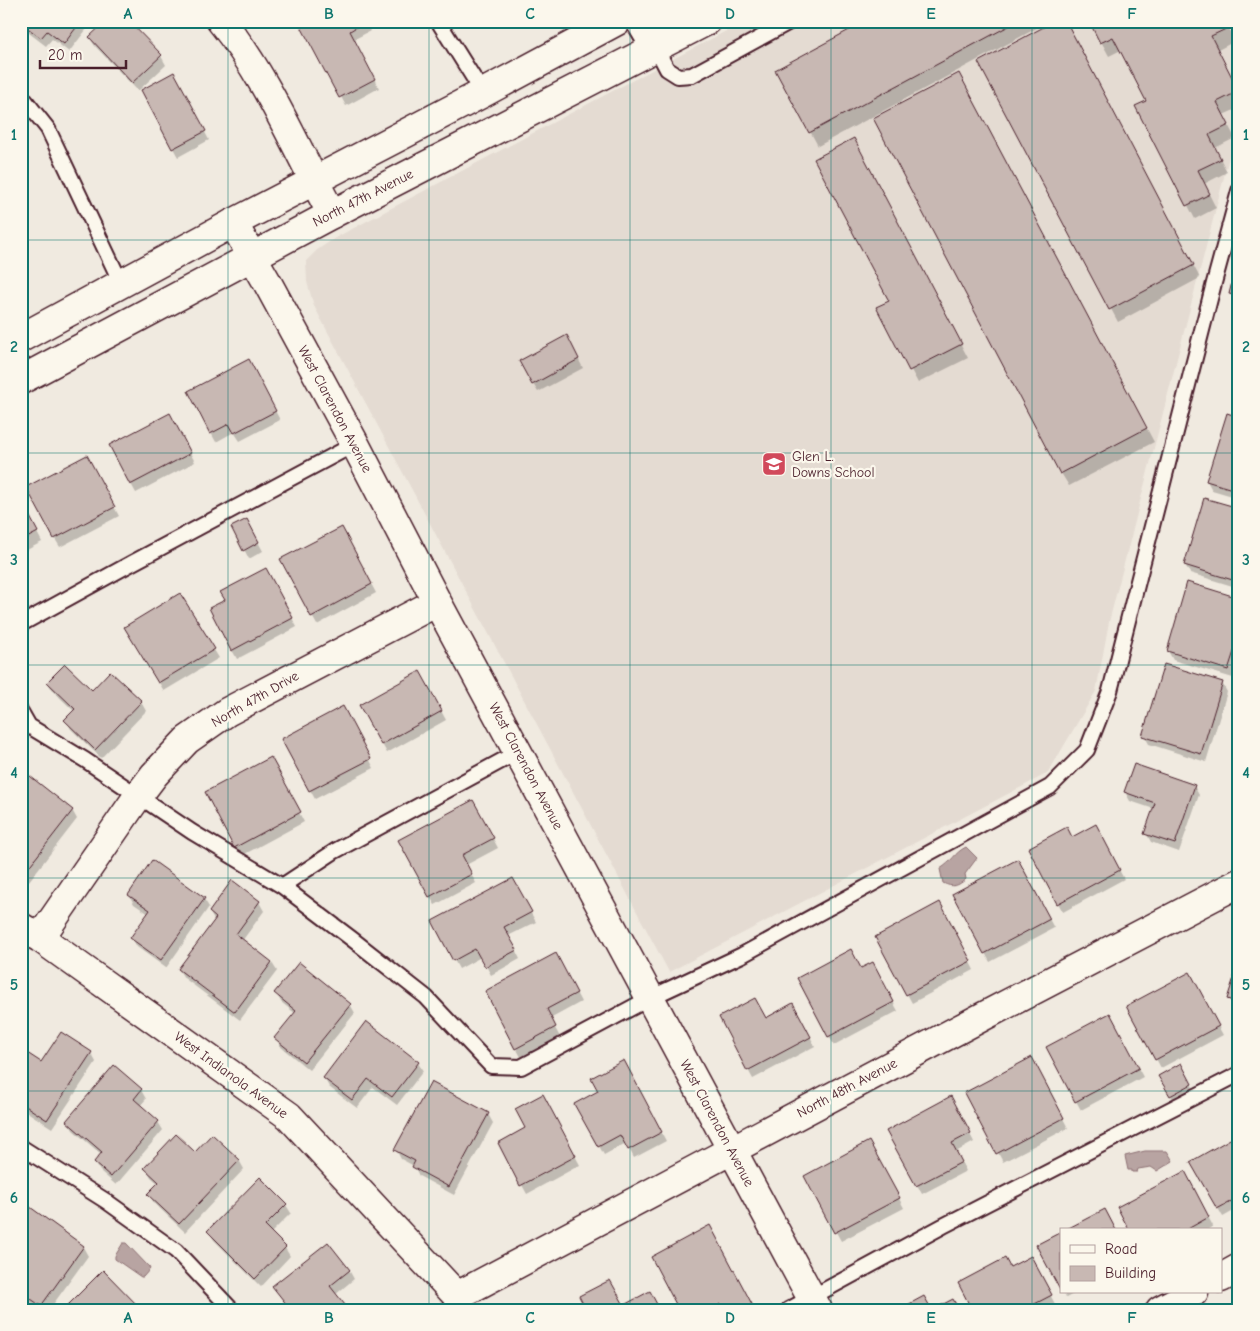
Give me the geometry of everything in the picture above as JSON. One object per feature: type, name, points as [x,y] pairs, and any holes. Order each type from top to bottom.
[{"type":"street","points":[[221,21],[237,40],[260,79],[332,214]]},
{"type":"street","points":[[21,338],[122,285],[233,223],[483,93],[616,21]]},
{"type":"street","points":[[640,21],[656,48]]},
{"type":"street","name":"North 47th Avenue","points":[[21,380],[332,214],[708,21]]},
{"type":"street","name":"West Clarendon Avenue","points":[[233,223],[272,290],[355,444],[518,752],[732,1149],[805,1306]]},
{"type":"street","name":"North 47th Drive","points":[[30,933],[154,775],[187,740],[227,712],[438,602]]},
{"type":"street","name":"North 48th Avenue","points":[[457,1296],[1238,881]]},
{"type":"street","name":"West Indianola Avenue","points":[[30,933],[289,1116],[457,1296]]},
{"type":"street","points":[[1222,1277],[1239,1268]]},
{"type":"street","points":[[1160,1310],[1190,1294]]},
{"type":"lane","points":[[438,21],[483,93]]},
{"type":"lane","points":[[656,48],[667,68],[678,76],[692,75],[791,21]]},
{"type":"lane","points":[[21,95],[48,128],[122,285]]},
{"type":"lane","points":[[21,712],[29,726],[192,832],[282,886],[426,997],[491,1066],[521,1067],[650,998],[742,955],[1050,787],[1087,750],[1110,690],[1239,191]]},
{"type":"lane","points":[[21,624],[355,444]]},
{"type":"lane","points":[[282,886],[335,852],[518,752]]},
{"type":"lane","points":[[805,1306],[935,1230],[1239,1074]]},
{"type":"lane","points":[[21,1147],[106,1201],[176,1251],[232,1310]]},
{"type":"shaded area","name":"Glen L. Downs School","points":[[745,21],[1239,21],[1239,119],[1109,622],[1096,691],[1048,773],[669,972],[314,306],[307,282],[306,261],[317,250],[335,238]]},
{"type":"shaded area","points":[[966,847],[977,858],[965,874],[966,879],[955,885],[943,883],[940,869]]},
{"type":"shaded area","points":[[1145,1151],[1167,1151],[1173,1161],[1157,1171],[1151,1167],[1138,1169],[1137,1172],[1128,1170],[1125,1156]]},
{"type":"shaded area","points":[[123,1243],[126,1243],[149,1267],[150,1269],[143,1277],[115,1259]]},
{"type":"building","points":[[21,21],[81,21],[64,44],[47,31],[41,38],[21,23]]},
{"type":"building","points":[[106,21],[129,21],[162,55],[132,83],[89,37]]},
{"type":"building","points":[[298,21],[366,21],[350,31],[375,79],[339,98]]},
{"type":"building","points":[[866,21],[1018,21],[809,133],[775,70]]},
{"type":"building","points":[[1055,21],[1066,21],[1194,265],[1109,310],[978,62]]},
{"type":"building","points":[[1089,21],[1225,21],[1228,28],[1211,36],[1239,91],[1217,102],[1229,125],[1209,135],[1221,159],[1198,170],[1210,194],[1186,206],[1135,106],[1146,101],[1113,37],[1100,43]]},
{"type":"building","points":[[174,72],[206,131],[172,149],[141,90]]},
{"type":"building","points":[[959,73],[1147,428],[1060,474],[873,118]]},
{"type":"building","points":[[854,138],[962,344],[909,371],[876,307],[889,301],[814,159]]},
{"type":"building","points":[[1234,274],[1239,276],[1239,296],[1229,294]]},
{"type":"building","points":[[567,335],[579,359],[532,385],[519,361]]},
{"type":"building","points":[[249,359],[276,411],[234,433],[229,424],[210,434],[188,391]]},
{"type":"building","points":[[170,413],[191,453],[130,485],[109,445]]},
{"type":"building","points":[[1227,413],[1239,417],[1239,491],[1206,481]]},
{"type":"building","points":[[87,455],[115,507],[54,539],[26,487]]},
{"type":"building","points":[[1204,498],[1239,508],[1239,582],[1184,565]]},
{"type":"building","points":[[21,500],[38,532],[21,541]]},
{"type":"building","points":[[247,519],[259,542],[243,551],[231,527]]},
{"type":"building","points":[[342,527],[372,584],[311,617],[280,559]]},
{"type":"building","points":[[266,568],[293,618],[231,651],[209,608],[225,600],[220,592]]},
{"type":"building","points":[[1187,582],[1239,598],[1239,636],[1228,670],[1167,651]]},
{"type":"building","points":[[180,593],[215,649],[158,683],[124,627]]},
{"type":"building","points":[[65,664],[92,690],[110,671],[142,701],[95,750],[64,720],[75,709],[47,682]]},
{"type":"building","points":[[1164,664],[1223,682],[1201,754],[1142,736]]},
{"type":"building","points":[[420,671],[442,711],[381,745],[359,705]]},
{"type":"building","points":[[343,706],[371,759],[309,791],[281,739]]},
{"type":"building","points":[[271,757],[301,812],[234,848],[205,792]]},
{"type":"building","points":[[1134,764],[1195,785],[1175,844],[1144,834],[1155,803],[1124,792]]},
{"type":"building","points":[[21,769],[73,810],[24,873],[21,871]]},
{"type":"building","points":[[473,800],[494,838],[462,855],[472,874],[429,897],[398,840]]},
{"type":"building","points":[[1096,824],[1120,870],[1057,904],[1028,848],[1067,827],[1072,837]]},
{"type":"building","points":[[1018,859],[1050,919],[984,954],[952,894]]},
{"type":"building","points":[[152,860],[205,898],[161,960],[130,938],[150,910],[128,895]]},
{"type":"building","points":[[513,878],[532,912],[504,927],[517,950],[485,967],[475,949],[453,961],[432,921]]},
{"type":"building","points":[[232,880],[260,901],[236,934],[272,962],[235,1012],[178,969],[216,918],[209,912]]},
{"type":"building","points":[[940,902],[971,961],[906,995],[875,937]]},
{"type":"building","points":[[851,949],[861,968],[873,962],[894,1002],[828,1037],[797,978]]},
{"type":"building","points":[[556,953],[577,993],[547,1009],[556,1027],[515,1049],[485,991]]},
{"type":"building","points":[[299,962],[351,1004],[304,1062],[274,1038],[296,1011],[274,993]]},
{"type":"building","points":[[1239,962],[1239,1003],[1227,999]]},
{"type":"building","points":[[1190,972],[1219,1026],[1155,1060],[1126,1006]]},
{"type":"building","points":[[755,998],[766,1018],[793,1003],[811,1037],[747,1071],[719,1017]]},
{"type":"building","points":[[1110,1013],[1139,1068],[1075,1102],[1046,1047]]},
{"type":"building","points":[[366,1021],[419,1062],[392,1097],[368,1079],[352,1100],[323,1078]]},
{"type":"building","points":[[61,1032],[92,1052],[47,1120],[21,1103],[21,1049],[41,1062]]},
{"type":"building","points":[[1032,1057],[1064,1118],[996,1154],[964,1093]]},
{"type":"building","points":[[624,1060],[662,1132],[628,1150],[620,1135],[598,1147],[574,1104],[598,1091],[591,1078]]},
{"type":"building","points":[[1181,1063],[1192,1084],[1170,1096],[1158,1076]]},
{"type":"building","points":[[114,1065],[142,1089],[134,1099],[159,1121],[111,1177],[94,1162],[102,1152],[66,1121]]},
{"type":"building","points":[[431,1082],[489,1113],[449,1187],[412,1167],[415,1161],[394,1150]]},
{"type":"building","points":[[543,1094],[576,1156],[520,1186],[498,1143],[525,1128],[515,1109]]},
{"type":"building","points":[[951,1096],[971,1133],[952,1143],[962,1162],[916,1186],[886,1131]]},
{"type":"building","points":[[176,1134],[195,1152],[212,1134],[240,1160],[179,1224],[147,1194],[159,1182],[144,1168]]},
{"type":"building","points":[[1232,1138],[1237,1148],[1239,1147],[1239,1197],[1217,1209],[1190,1162]]},
{"type":"building","points":[[869,1141],[900,1198],[834,1233],[804,1176]]},
{"type":"building","points":[[1185,1171],[1209,1217],[1190,1228],[1128,1228],[1117,1207]]},
{"type":"building","points":[[260,1177],[287,1204],[265,1226],[286,1247],[255,1279],[207,1231]]},
{"type":"building","points":[[30,1207],[84,1246],[41,1306],[21,1292],[21,1219]]},
{"type":"building","points":[[1105,1209],[1115,1228],[1069,1228]]},
{"type":"building","points":[[710,1225],[753,1306],[745,1310],[724,1310],[721,1304],[711,1310],[679,1310],[651,1257]]},
{"type":"building","points":[[1060,1233],[1060,1290],[1036,1245]]},
{"type":"building","points":[[328,1242],[350,1270],[330,1286],[349,1310],[291,1310],[272,1286]]},
{"type":"building","points":[[1031,1256],[1052,1295],[1023,1310],[972,1310],[958,1283],[1005,1258],[1010,1267]]},
{"type":"building","points":[[103,1270],[142,1310],[63,1310]]},
{"type":"building","points":[[610,1280],[624,1305],[650,1291],[660,1310],[586,1310],[579,1296]]},
{"type":"building","points":[[924,1296],[932,1310],[898,1310]]},
{"type":"building","points":[[953,1299],[959,1310],[932,1310]]},
{"type":"place","name":"Glen L. Downs School","points":[[774,464]]}]
